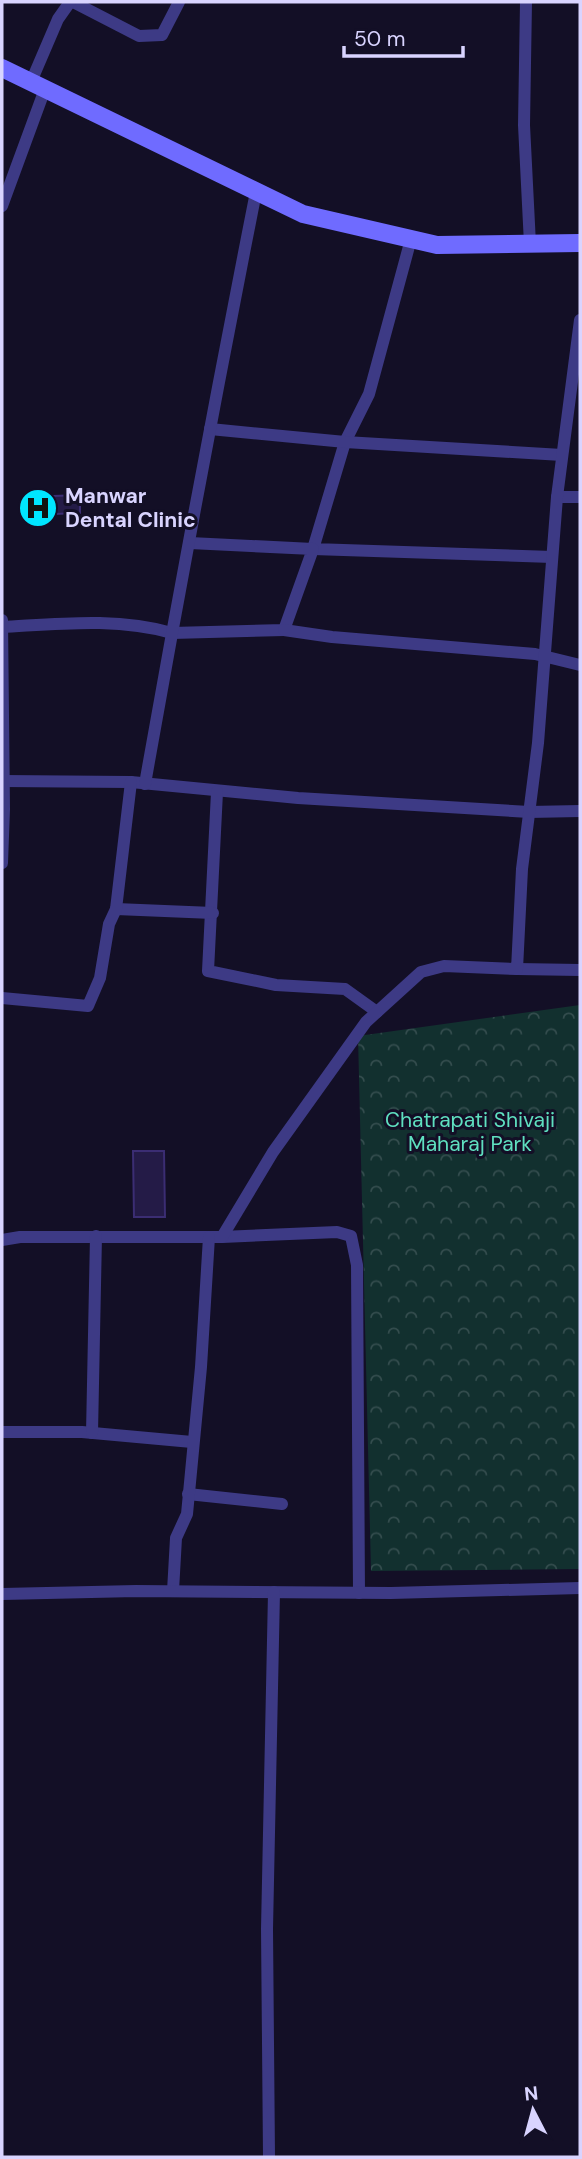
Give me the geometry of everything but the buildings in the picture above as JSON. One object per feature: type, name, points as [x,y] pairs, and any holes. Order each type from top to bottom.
[{"type":"main road","points":[[2,68],[303,215],[436,245],[580,243]]},
{"type":"street","points":[[2,206],[58,19],[72,2],[139,36],[162,35],[179,2]]},
{"type":"street","points":[[526,2],[524,125],[530,244]]},
{"type":"street","points":[[145,784],[256,192]]},
{"type":"street","points":[[284,630],[313,549],[345,442],[369,394],[411,239]]},
{"type":"street","points":[[517,969],[522,869],[538,743],[557,497],[580,320]]},
{"type":"street","points":[[210,429],[345,442],[562,456]]},
{"type":"street","points":[[557,497],[580,497]]},
{"type":"street","points":[[190,543],[552,557]]},
{"type":"street","points":[[2,620],[2,863]]},
{"type":"street","points":[[2,626],[102,622],[154,628],[172,633],[284,630],[332,637],[544,656],[580,665]]},
{"type":"street","points":[[3,781],[131,782],[217,792],[529,812],[580,811]]},
{"type":"street","points":[[2,998],[88,1006],[100,978],[109,924],[116,909],[131,782]]},
{"type":"street","points":[[217,792],[208,971],[276,985],[345,989],[377,1012]]},
{"type":"street","points":[[116,909],[213,913]]},
{"type":"street","points":[[173,1591],[176,1538],[187,1514],[192,1442],[216,1237],[328,1072],[366,1021],[421,972],[444,966],[580,970]]},
{"type":"street","points":[[2,1240],[20,1237],[216,1237],[337,1232],[351,1236],[357,1265],[359,1593]]},
{"type":"street","points":[[92,1433],[96,1236]]},
{"type":"street","points":[[2,1432],[92,1433],[192,1442]]},
{"type":"street","points":[[188,1494],[282,1504]]},
{"type":"street","points":[[2,1594],[173,1591],[359,1593],[580,1588]]},
{"type":"street","points":[[269,2157],[267,1929],[274,1592]]},
{"type":"green space","name":"Chatrapati Shivaji Maharaj Park","points":[[580,1005],[580,1569],[371,1571],[358,1036]]},
{"type":"place","name":"Manwar Dental Clinic","points":[[38,508]]}]
